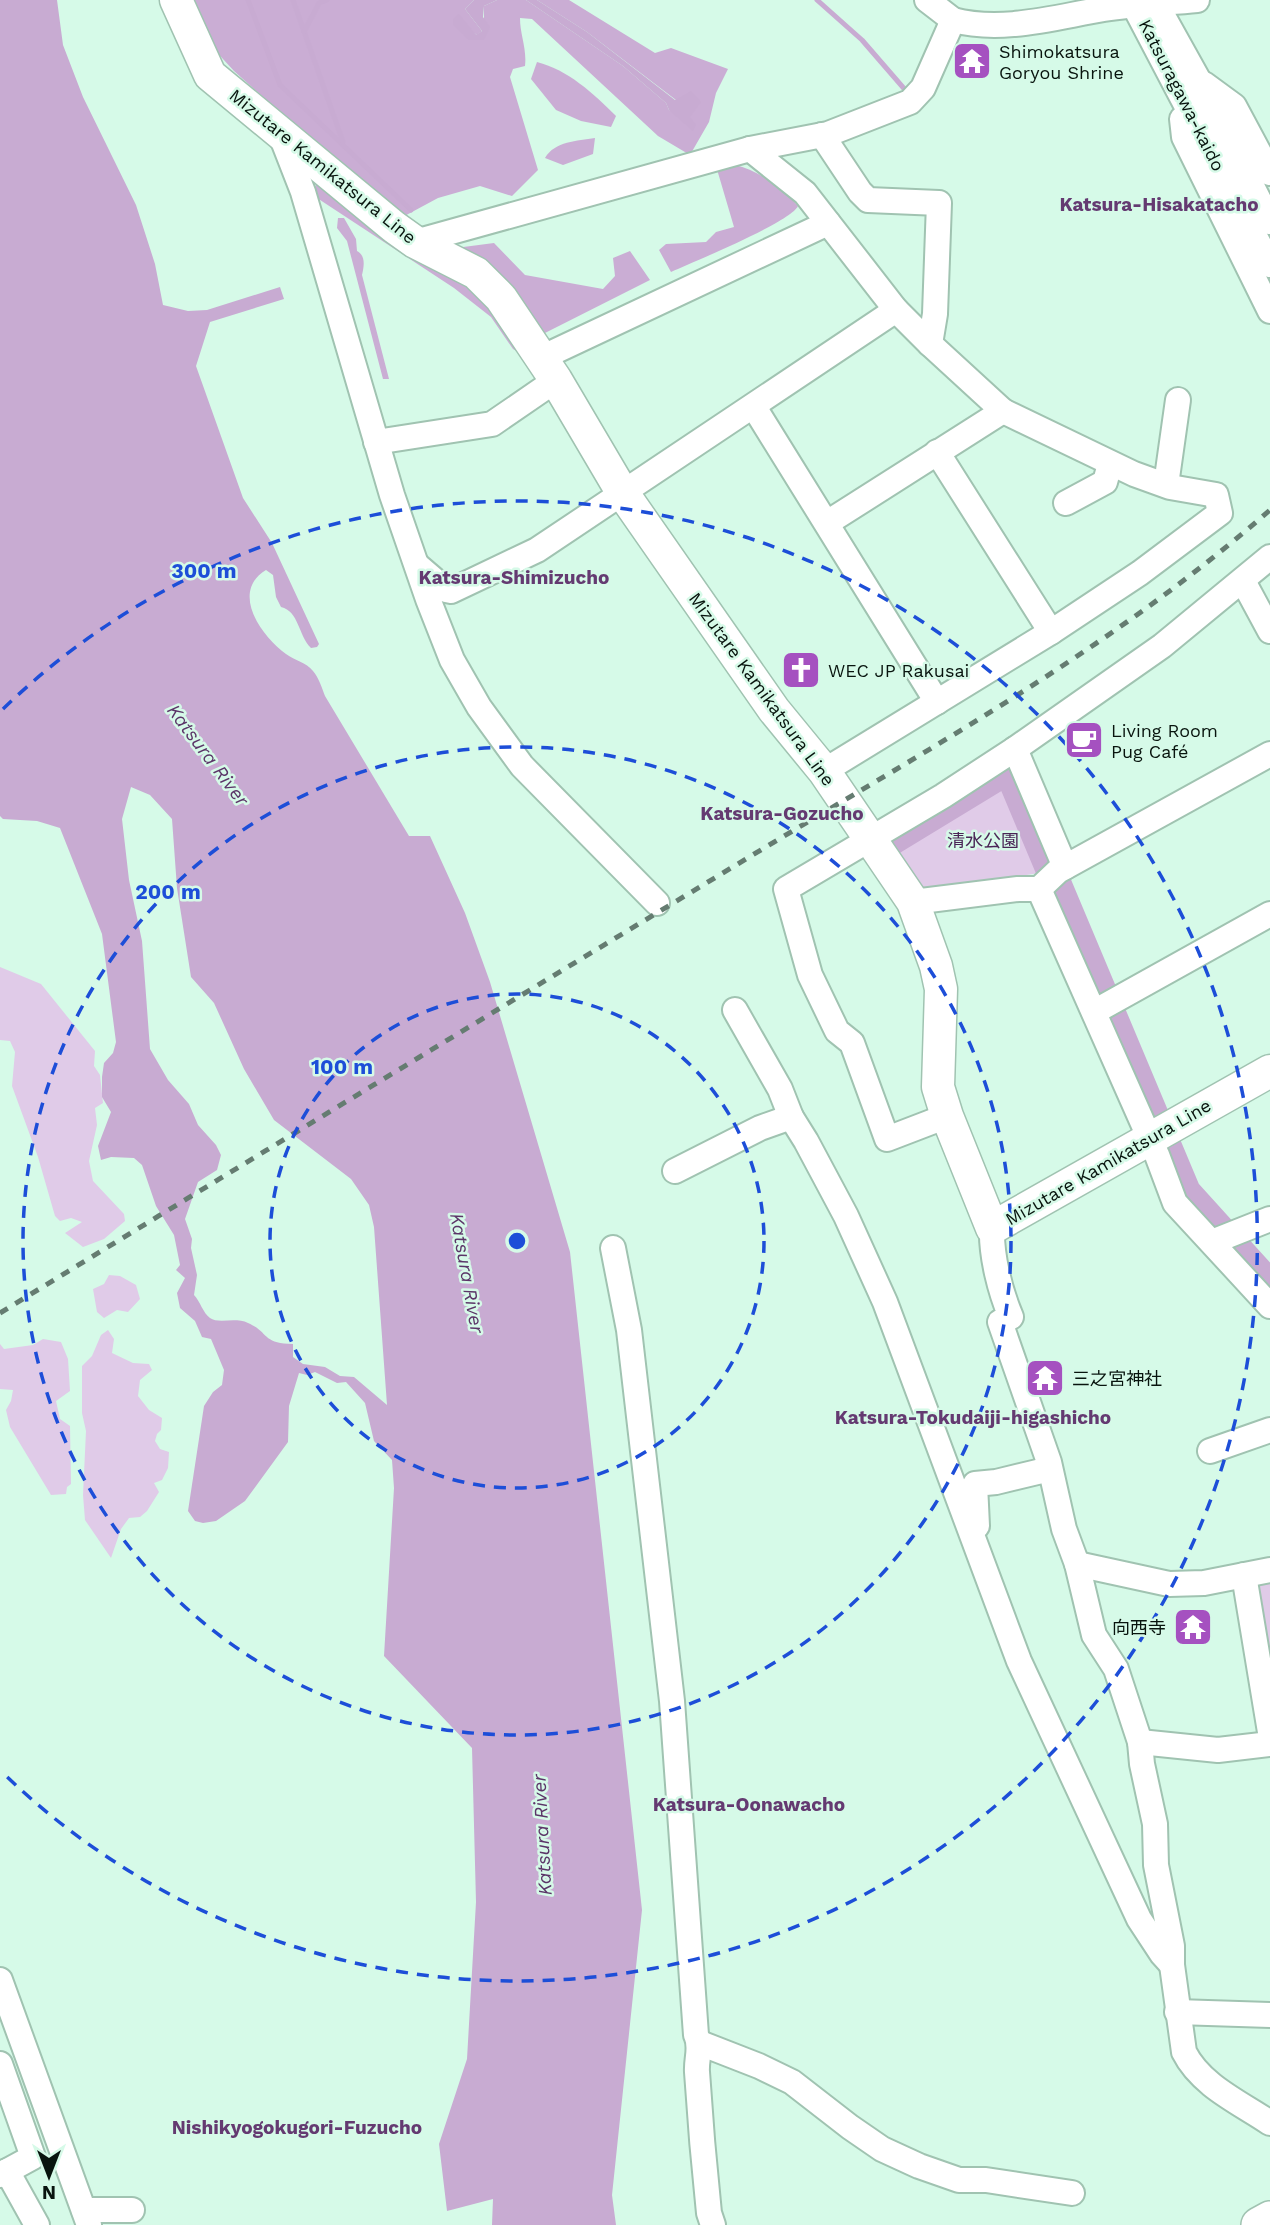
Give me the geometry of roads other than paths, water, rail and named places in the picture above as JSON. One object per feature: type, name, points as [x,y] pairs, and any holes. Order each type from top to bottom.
[{"type":"highway","points":[[1259,2225],[1270,2219]]},
{"type":"main road","name":"Mizutare Kamikatsura Line","points":[[176,0],[210,75],[415,242],[476,273],[501,298],[549,369],[622,492],[774,710],[824,771],[913,902],[941,989],[938,1087],[992,1228],[1270,1071]]},
{"type":"street","points":[[927,0],[953,20],[981,24],[1039,21],[1144,2],[1197,0]]},
{"type":"street","name":"Katsuragawa-kaido","points":[[1144,2],[1188,86],[1270,265]]},
{"type":"street","points":[[415,242],[750,149],[822,135],[911,102],[923,88],[953,20]]},
{"type":"street","points":[[1270,173],[1234,106],[1188,86],[1184,137],[1270,311]]},
{"type":"street","name":"Katsuragawa-kaido","points":[[1188,86],[1270,222]]},
{"type":"street","points":[[280,132],[303,192],[392,495],[452,660],[478,707],[539,784],[657,903]]},
{"type":"street","points":[[822,135],[868,200],[939,203],[935,314],[930,344]]},
{"type":"street","points":[[750,149],[805,193],[896,310],[1003,411],[1110,464],[1166,485],[1216,495],[1220,513],[1140,573],[1051,632],[824,771]]},
{"type":"street","points":[[376,442],[492,424],[549,369],[828,223]]},
{"type":"street","points":[[418,566],[446,590],[451,591],[537,550],[896,310]]},
{"type":"street","points":[[1166,485],[1178,400]]},
{"type":"street","points":[[754,407],[937,702]]},
{"type":"street","points":[[827,523],[1003,411]]},
{"type":"street","points":[[937,452],[1051,632]]},
{"type":"street","points":[[1066,503],[1104,482],[1110,464]]},
{"type":"street","points":[[947,1116],[887,1139],[852,1043],[837,1031],[810,975],[786,889],[943,796],[1015,748],[1162,646],[1270,557]]},
{"type":"street","points":[[1243,581],[1270,631]]},
{"type":"street","points":[[1015,748],[1052,877],[1157,1135],[1175,1203],[1220,1238],[1270,1306]]},
{"type":"street","points":[[913,902],[1018,889],[1052,877],[1270,754]]},
{"type":"street","points":[[1103,1007],[1270,914]]},
{"type":"street","points":[[735,1010],[780,1089],[791,1117],[846,1216],[886,1303],[1019,1661],[1139,1919],[1172,1965]]},
{"type":"street","points":[[675,1171],[760,1128],[791,1117]]},
{"type":"street","points":[[1220,1238],[1270,1219]]},
{"type":"street","points":[[992,1228],[992,1244],[1006,1305],[1012,1317],[1000,1322],[1050,1469],[1094,1635],[1116,1669],[1140,1742],[1154,1824],[1156,1865],[1172,1946],[1177,2012],[1184,2052],[1190,2064],[1208,2082],[1270,2123]]},
{"type":"street","points":[[613,1248],[629,1330],[672,1701],[696,2035],[700,2043],[696,2063],[701,2132],[709,2213],[713,2225]]},
{"type":"street","points":[[1210,1451],[1270,1430]]},
{"type":"street","points":[[974,1538],[977,1528],[975,1484],[996,1482],[1050,1469]]},
{"type":"street","points":[[1077,1564],[1169,1584],[1204,1583],[1270,1570]]},
{"type":"street","points":[[1244,1575],[1270,1732]]},
{"type":"street","points":[[1140,1742],[1218,1750],[1270,1744]]},
{"type":"street","points":[[0,1980],[86,2220],[132,2210]]},
{"type":"street","points":[[1177,2012],[1270,2015]]},
{"type":"street","points":[[700,2043],[792,2082],[882,2148],[919,2165],[959,2180],[986,2180],[1072,2193]]},
{"type":"street","points":[[2,2074],[33,2157],[4,2173],[37,2225]]},
{"type":"water","name":"Katsura River","points":[[0,0],[57,0],[63,45],[83,97],[136,205],[155,264],[163,305],[188,311],[207,310],[280,287],[284,299],[210,322],[196,366],[243,498],[272,543],[319,644],[311,648],[295,618],[287,609],[281,607],[276,597],[273,575],[266,570],[255,579],[250,590],[253,614],[276,646],[315,674],[325,696],[409,836],[430,836],[465,913],[490,982],[570,1252],[642,1910],[612,2195],[616,2225],[492,2225],[493,2199],[447,2211],[439,2144],[467,2059],[476,1902],[472,1748],[384,1656],[394,1488],[392,1460],[374,1441],[365,1403],[346,1382],[337,1383],[315,1372],[307,1375],[299,1373],[289,1406],[288,1442],[245,1501],[216,1521],[195,1521],[188,1511],[204,1406],[213,1392],[222,1385],[224,1370],[211,1339],[202,1337],[195,1321],[180,1308],[177,1293],[185,1278],[176,1270],[180,1265],[174,1235],[156,1206],[142,1165],[134,1158],[111,1157],[101,1160],[98,1146],[111,1112],[102,1097],[102,1077],[104,1063],[113,1053],[116,1042],[102,934],[60,828],[37,821],[3,819],[0,816]],"holes":[[[131,787],[150,795],[172,819],[177,888],[191,977],[214,1003],[244,1069],[274,1120],[351,1179],[369,1205],[374,1227],[387,1405],[354,1377],[340,1376],[325,1367],[303,1364],[293,1357],[293,1344],[271,1340],[255,1326],[243,1321],[213,1320],[205,1313],[194,1295],[197,1275],[191,1248],[192,1239],[185,1219],[198,1182],[217,1170],[221,1155],[216,1145],[198,1125],[189,1104],[168,1080],[150,1049],[142,941],[129,880],[122,819]]]},
{"type":"water","points":[[474,0],[497,0],[484,6],[483,17],[490,27],[484,40],[469,40],[453,25],[453,19],[459,14],[476,35],[482,31],[465,9]]},
{"type":"water","points":[[526,0],[537,0],[587,32],[675,100],[691,91],[701,102],[690,117],[696,125],[693,131],[669,110],[666,103],[623,66]]},
{"type":"waterway","points":[[248,0],[280,85],[411,210]]},
{"type":"waterway","points":[[293,0],[343,142]]},
{"type":"waterway","points":[[304,32],[319,3],[327,0]]},
{"type":"waterway","points":[[817,0],[862,40],[907,92]]},
{"type":"waterway","points":[[889,842],[1004,772],[1010,773],[1186,1192],[1270,1285]]},
{"type":"railway","points":[[0,1313],[1011,699],[1144,610],[1270,510]]},
{"type":"place","name":"Shimokatsura Goryou Shrine","points":[[972,61]]},
{"type":"place","name":"WEC JP Rakusai","points":[[801,670]]},
{"type":"place","name":"Living Room Pug Café","points":[[1084,740]]},
{"type":"place","name":"三之宮神社","points":[[1045,1378]]},
{"type":"place","name":"向西寺","points":[[1193,1627]]},
{"type":"district","name":"Katsura-Hisakatacho","points":[[1159,204]]},
{"type":"district","name":"Katsura-Shimizucho","points":[[514,577]]},
{"type":"district","name":"Katsura-Gozucho","points":[[782,813]]},
{"type":"district","name":"Katsura-Tokudaiji-higashicho","points":[[973,1417]]},
{"type":"district","name":"Katsura-Oonawacho","points":[[749,1804]]},
{"type":"district","name":"Nishikyogokugori-Fuzucho","points":[[297,2127]]},
{"type":"park label","name":"清水公園","points":[[983,840]]}]
